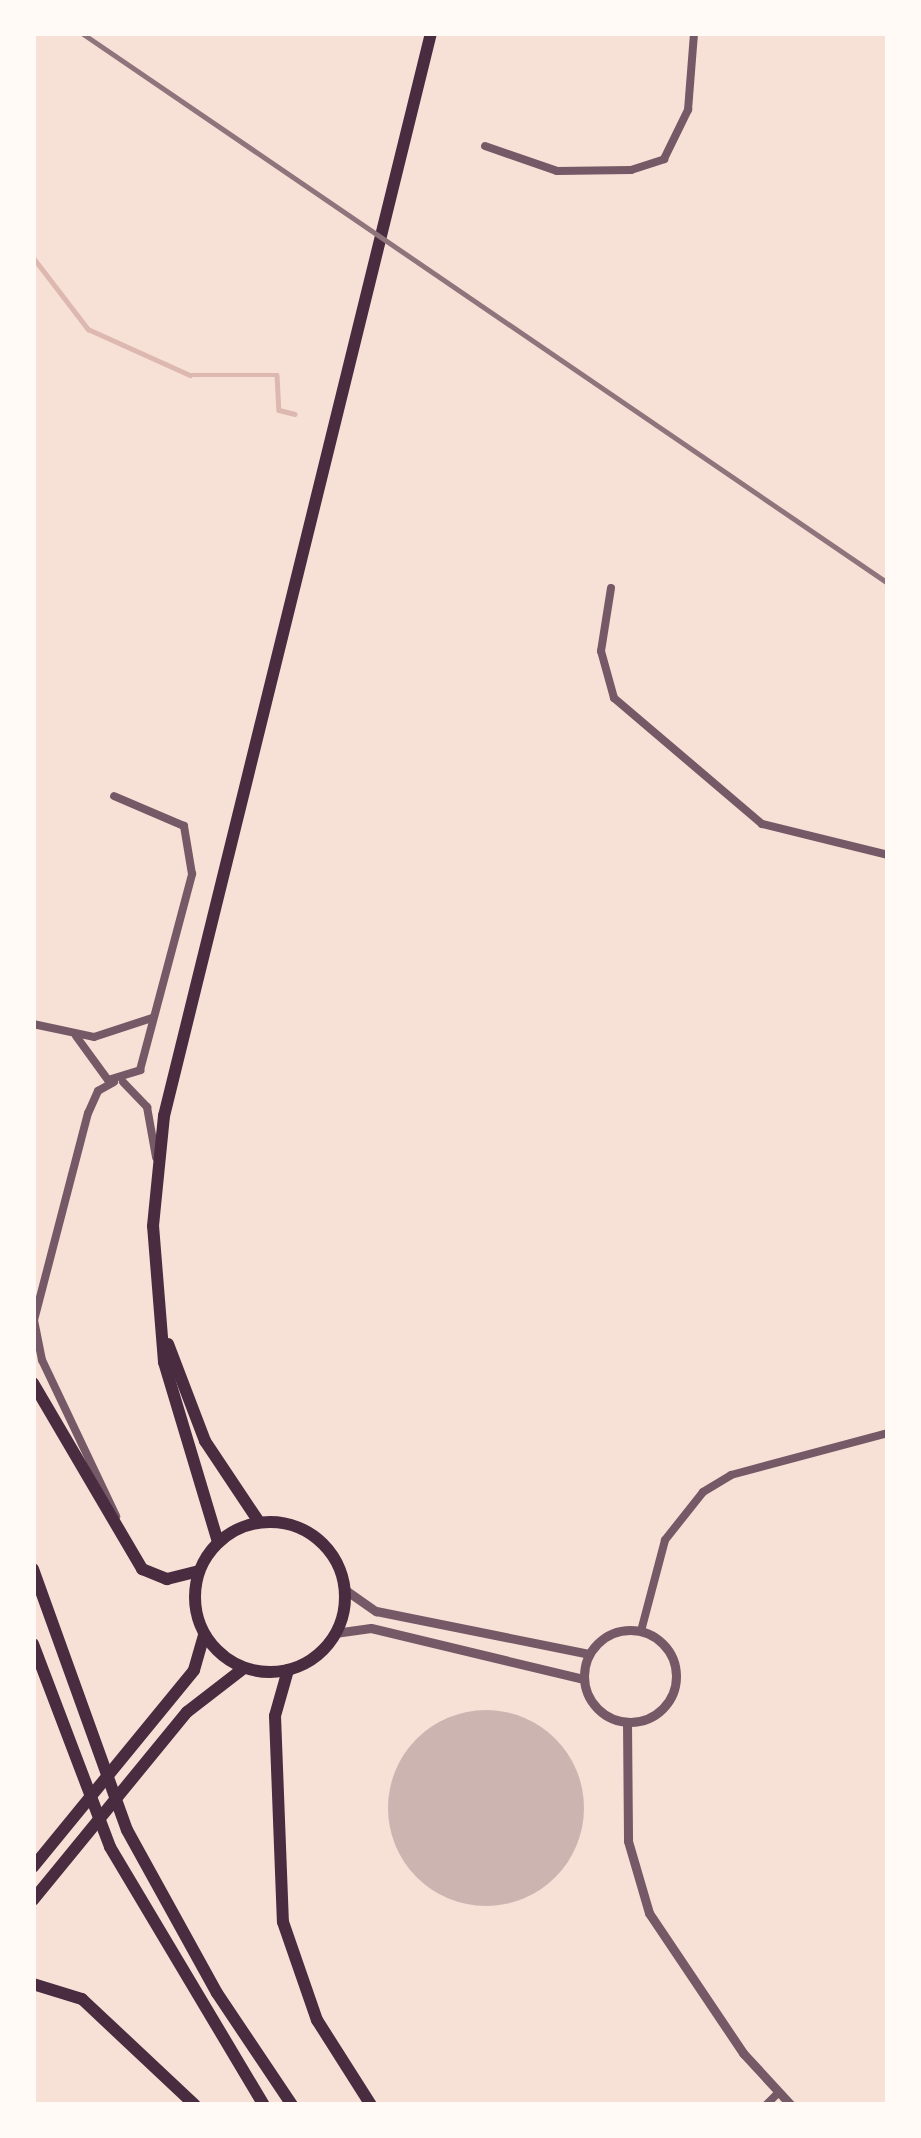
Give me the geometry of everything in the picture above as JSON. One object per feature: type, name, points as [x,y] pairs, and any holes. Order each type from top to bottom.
[{"type":"main road","points":[[218,1542],[206,1483],[170,1392],[153,1226],[158,1162],[187,1008],[431,33]]},
{"type":"main road","points":[[33,1900],[205,1693],[244,1668],[289,1670],[316,1656],[335,1634],[344,1589],[335,1561],[316,1538],[259,1522],[236,1498],[205,1441],[164,1331]]},
{"type":"main road","points":[[33,1384],[122,1535],[156,1577],[199,1571]]},
{"type":"main road","points":[[244,1668],[205,1634],[195,1604],[199,1571],[218,1542],[259,1522]]},
{"type":"main road","points":[[33,1569],[127,1830],[217,1993],[292,2105]]},
{"type":"main road","points":[[33,1867],[194,1670],[205,1634]]},
{"type":"main road","points":[[33,1644],[110,1847],[264,2105]]},
{"type":"main road","points":[[289,1670],[274,1716],[284,1922],[317,2020],[371,2105]]},
{"type":"main road","points":[[33,1984],[82,1999],[195,2105]]},
{"type":"street","points":[[485,146],[557,171],[631,170],[664,159],[688,110],[694,33]]},
{"type":"street","points":[[611,588],[602,651],[614,698],[762,824],[888,855]]},
{"type":"street","points":[[114,796],[175,818],[193,846],[140,1070],[98,1091],[88,1113],[34,1320],[42,1360],[122,1535]]},
{"type":"street","points":[[33,1024],[76,1036],[101,1036],[128,1032],[153,1018]]},
{"type":"street","points":[[128,1032],[142,1048]]},
{"type":"street","points":[[76,1036],[92,1053],[98,1072],[147,1107],[158,1162]]},
{"type":"street","points":[[92,1053],[101,1036]]},
{"type":"street","points":[[641,1631],[665,1540],[685,1510],[730,1475],[888,1433]]},
{"type":"street","points":[[344,1589],[376,1611],[589,1654]]},
{"type":"street","points":[[335,1634],[371,1628],[584,1679]]},
{"type":"street","points":[[641,1631],[667,1648],[674,1688],[656,1713],[627,1722],[594,1705],[584,1679],[589,1654],[615,1632],[641,1631]]},
{"type":"street","points":[[627,1722],[628,1841],[650,1912],[730,2036],[790,2105]]},
{"type":"street","points":[[766,2105],[779,2092]]},
{"type":"building","points":[[486,1710],[524,1717],[555,1739],[577,1770],[584,1808],[577,1846],[555,1877],[524,1899],[486,1906],[448,1899],[417,1877],[395,1846],[388,1808],[395,1770],[417,1739],[448,1717]]},
{"type":"waterway","points":[[33,257],[88,329],[190,375],[277,375],[279,410],[295,414]]},
{"type":"railway","points":[[82,33],[888,583]]}]
